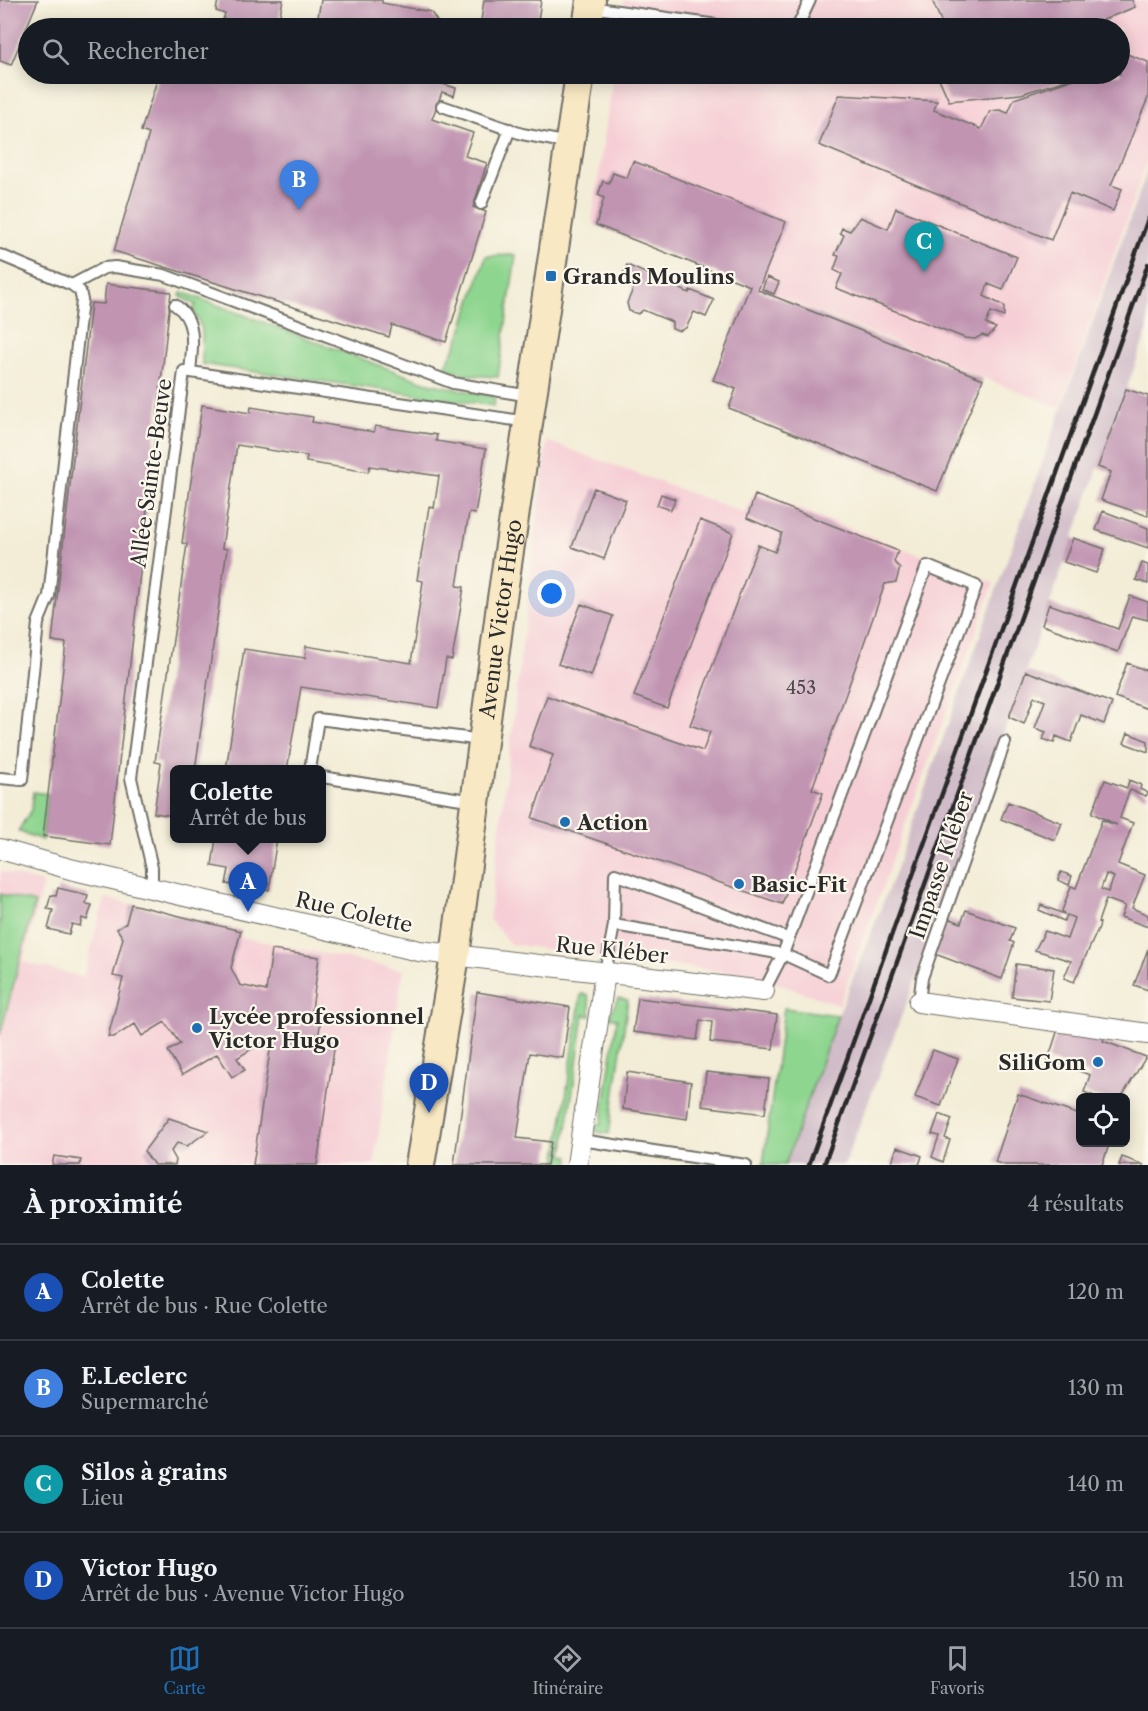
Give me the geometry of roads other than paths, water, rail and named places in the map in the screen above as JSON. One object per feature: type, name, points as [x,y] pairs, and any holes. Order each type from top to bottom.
[{"type":"main road","name":"Avenue Victor Hugo","points":[[420,1165],[454,956],[474,801],[579,84]]},
{"type":"street","name":"Rue Colette","points":[[0,849],[70,869],[271,918],[419,951],[454,956]]},
{"type":"street","name":"Rue Kléber","points":[[454,956],[764,991]]},
{"type":"street","points":[[577,1165],[605,973]]},
{"type":"street","points":[[919,1002],[1148,1034]]},
{"type":"lane","points":[[802,18],[810,0]]},
{"type":"lane","points":[[589,12],[645,18]]},
{"type":"lane","points":[[442,106],[510,129],[570,143]]},
{"type":"lane","points":[[481,204],[510,129]]},
{"type":"lane","points":[[0,255],[72,285],[80,291],[82,300],[48,604],[38,623],[22,780],[0,778]]},
{"type":"lane","points":[[72,285],[104,268],[115,267],[164,275],[530,410]]},
{"type":"lane","points":[[175,305],[184,311],[190,321],[190,372]]},
{"type":"lane","name":"Allée Sainte-Beuve","points":[[152,888],[152,868],[131,778],[184,371],[530,410]]},
{"type":"lane","points":[[614,925],[783,954],[829,975],[976,586],[927,566],[787,938],[783,954],[764,991]]},
{"type":"lane","points":[[311,765],[318,719],[483,740]]},
{"type":"lane","name":"Impasse Kléber","points":[[919,1002],[922,978],[1005,742]]},
{"type":"lane","points":[[326,778],[474,801]]},
{"type":"lane","points":[[605,973],[614,925],[615,874],[787,938]]},
{"type":"lane","points":[[581,1140],[746,1165]]},
{"type":"railway","points":[[809,1165],[1148,219]]},
{"type":"railway","points":[[824,1165],[1148,264]]},
{"type":"place","name":"E.Leclerc","points":[[299,210]]},
{"type":"place","name":"Silos à grains","points":[[924,272]]},
{"type":"place","name":"Grands Moulins","points":[[551,276]]},
{"type":"place","name":"Action","points":[[565,822]]},
{"type":"place","name":"Basic-Fit","points":[[739,884]]},
{"type":"place","name":"Colette","points":[[248,912]]},
{"type":"place","name":"Lycée professionnel Victor Hugo","points":[[197,1028]]},
{"type":"place","name":"SiliGom","points":[[1098,1062]]},
{"type":"place","name":"Victor Hugo","points":[[429,1113]]}]
